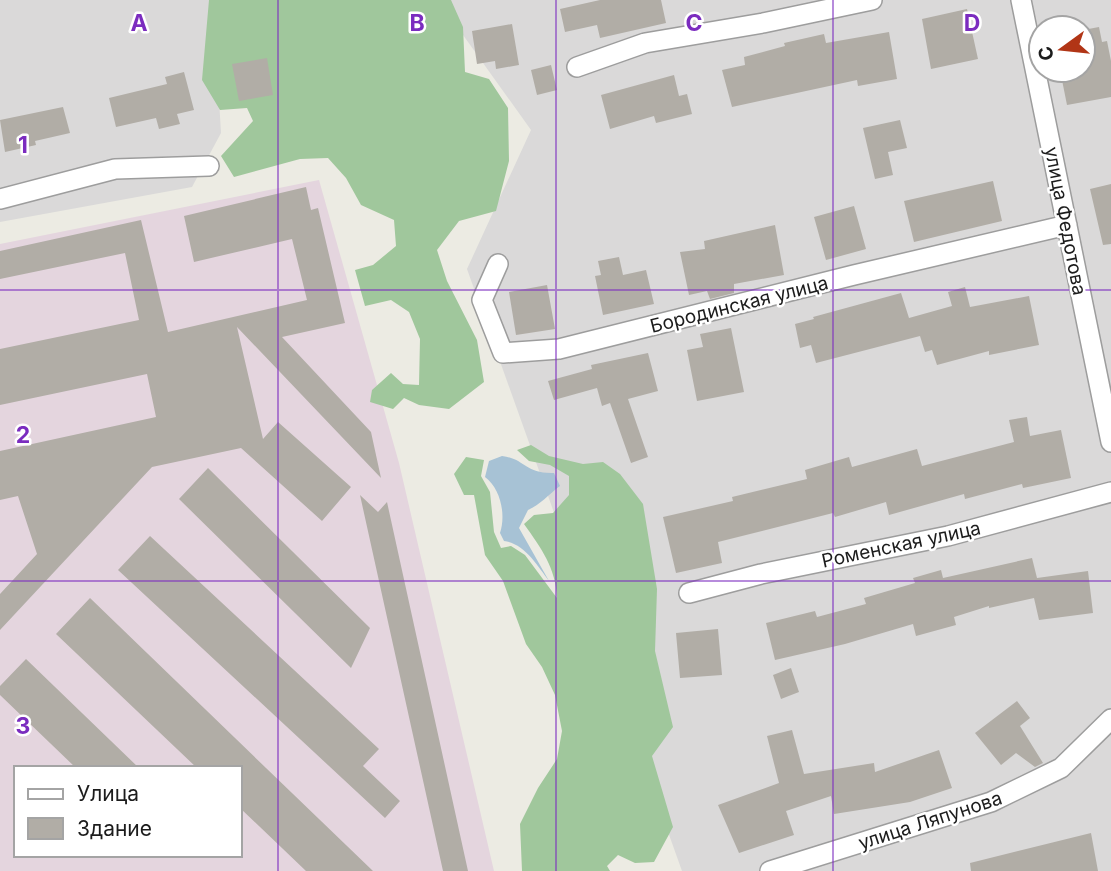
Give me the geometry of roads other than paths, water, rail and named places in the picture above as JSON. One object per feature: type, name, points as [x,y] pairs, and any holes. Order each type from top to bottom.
[{"type":"street","points":[[577,67],[645,43],[763,23],[872,0]]},
{"type":"street","points":[[1021,0],[1027,0]]},
{"type":"street","name":"улица Федотова","points":[[1021,0],[1067,225],[1103,360],[1111,442]]},
{"type":"street","points":[[0,199],[115,169],[209,166]]},
{"type":"street","name":"Бородинская улица","points":[[498,264],[482,300],[503,353],[559,349],[1067,225]]},
{"type":"street","name":"Роменская улица","points":[[689,593],[773,572],[948,536],[1111,492]]},
{"type":"street","name":"улица Ляпунова","points":[[769,871],[991,802],[1061,768],[1111,719]]},
{"type":"water","points":[[502,456],[537,471],[554,473],[560,486],[528,510],[519,528],[549,581],[530,556],[518,546],[504,541],[500,533],[501,503],[495,488],[485,477],[489,461]]}]
